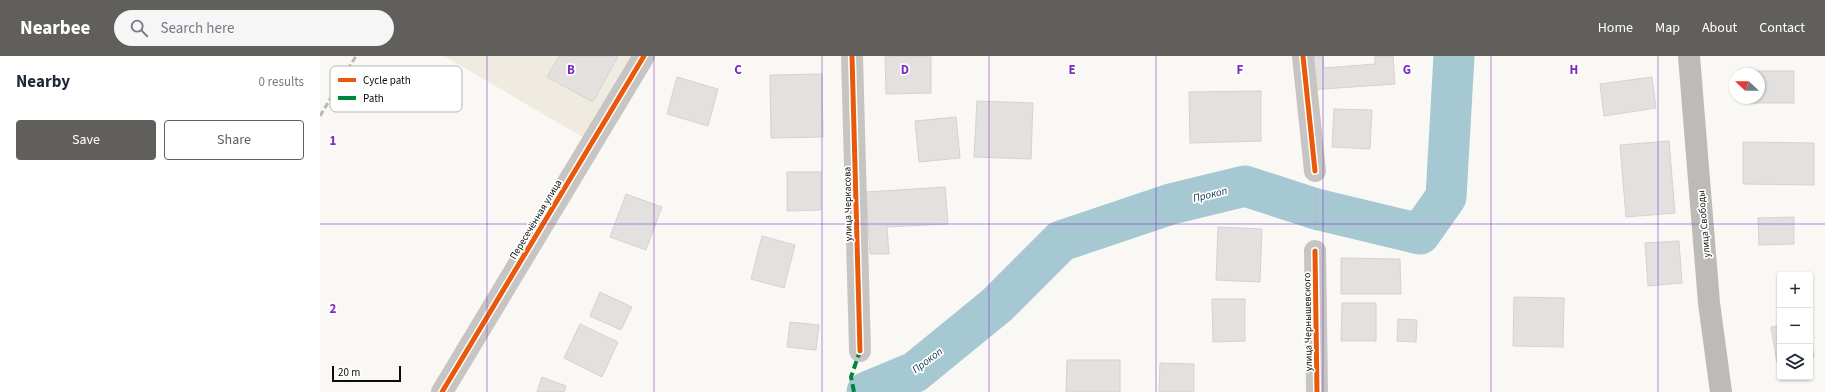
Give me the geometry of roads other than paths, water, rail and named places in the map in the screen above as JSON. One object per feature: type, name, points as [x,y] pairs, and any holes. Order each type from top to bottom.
[{"type":"main road","name":"улица Свободы","points":[[1689,56],[1709,302],[1721,392]]},
{"type":"street","name":"Пересечённая улица","points":[[442,392],[644,56]]},
{"type":"street","name":"улица Черкасова","points":[[852,56],[860,351]]},
{"type":"street","points":[[1303,56],[1314,171]]},
{"type":"street","name":"улица Чернышевского","points":[[1316,251],[1318,392]]},
{"type":"waterway","name":"Прокоп","points":[[867,392],[915,372],[997,305],[1061,241],[1171,204],[1245,186],[1316,209],[1420,234],[1446,197],[1454,56]]},
{"type":"railway","points":[[350,66],[356,56]]},
{"type":"railway","points":[[320,116],[330,99]]}]
